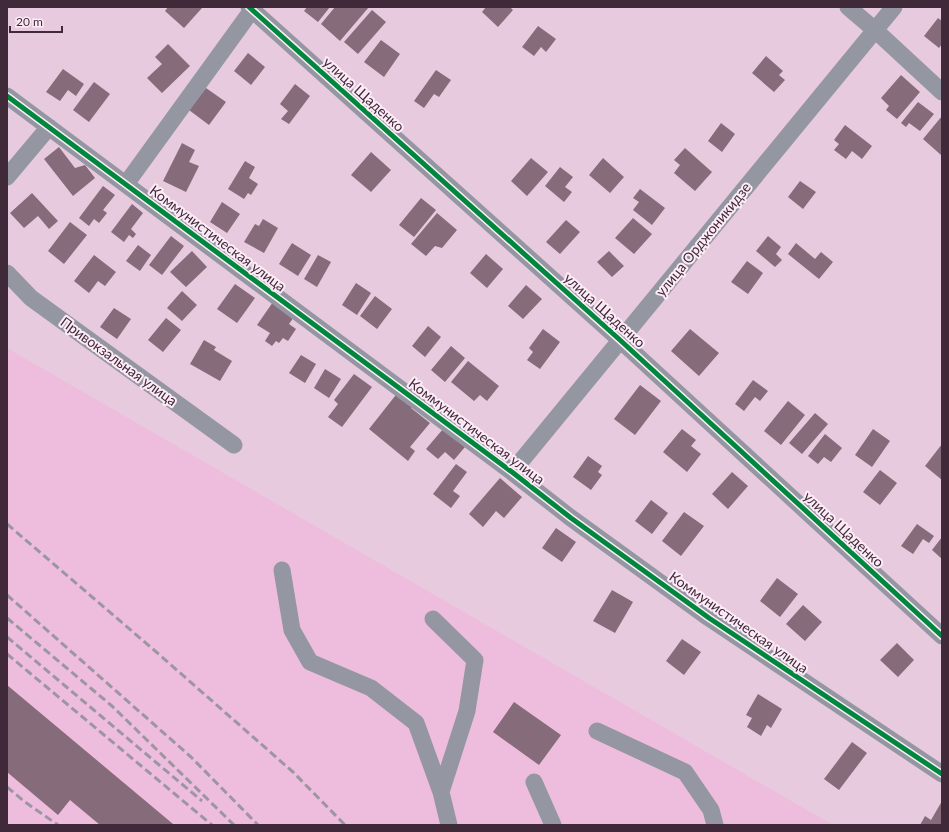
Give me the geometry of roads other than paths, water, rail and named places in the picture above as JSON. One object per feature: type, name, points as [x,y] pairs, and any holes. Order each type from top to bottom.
[{"type":"street","points":[[848,7],[942,92]]},
{"type":"street","name":"улица Орджоникидзе","points":[[512,472],[894,7]]},
{"type":"street","points":[[126,184],[250,8]]},
{"type":"street","name":"улица Щаденко","points":[[250,8],[620,340],[942,636]]},
{"type":"street","name":"Коммунистическая улица","points":[[7,96],[512,472],[571,518],[709,618],[940,768]]},
{"type":"street","points":[[7,177],[49,127]]},
{"type":"street","name":"Привокзальная улица","points":[[7,273],[31,298],[234,445]]},
{"type":"street","points":[[282,570],[292,630],[310,662],[371,688],[416,723],[440,792],[449,825]]},
{"type":"street","points":[[433,619],[475,660],[467,711],[440,792]]},
{"type":"street","points":[[597,731],[685,772],[711,810],[715,825]]},
{"type":"street","points":[[534,782],[553,825]]},
{"type":"railway","points":[[7,524],[293,772],[345,825]]},
{"type":"railway","points":[[7,595],[191,757],[258,825]]},
{"type":"railway","points":[[7,618],[112,706],[234,825]]},
{"type":"railway","points":[[7,637],[202,801]]},
{"type":"railway","points":[[7,654],[212,825]]},
{"type":"railway","points":[[7,787],[25,802],[58,825]]}]
